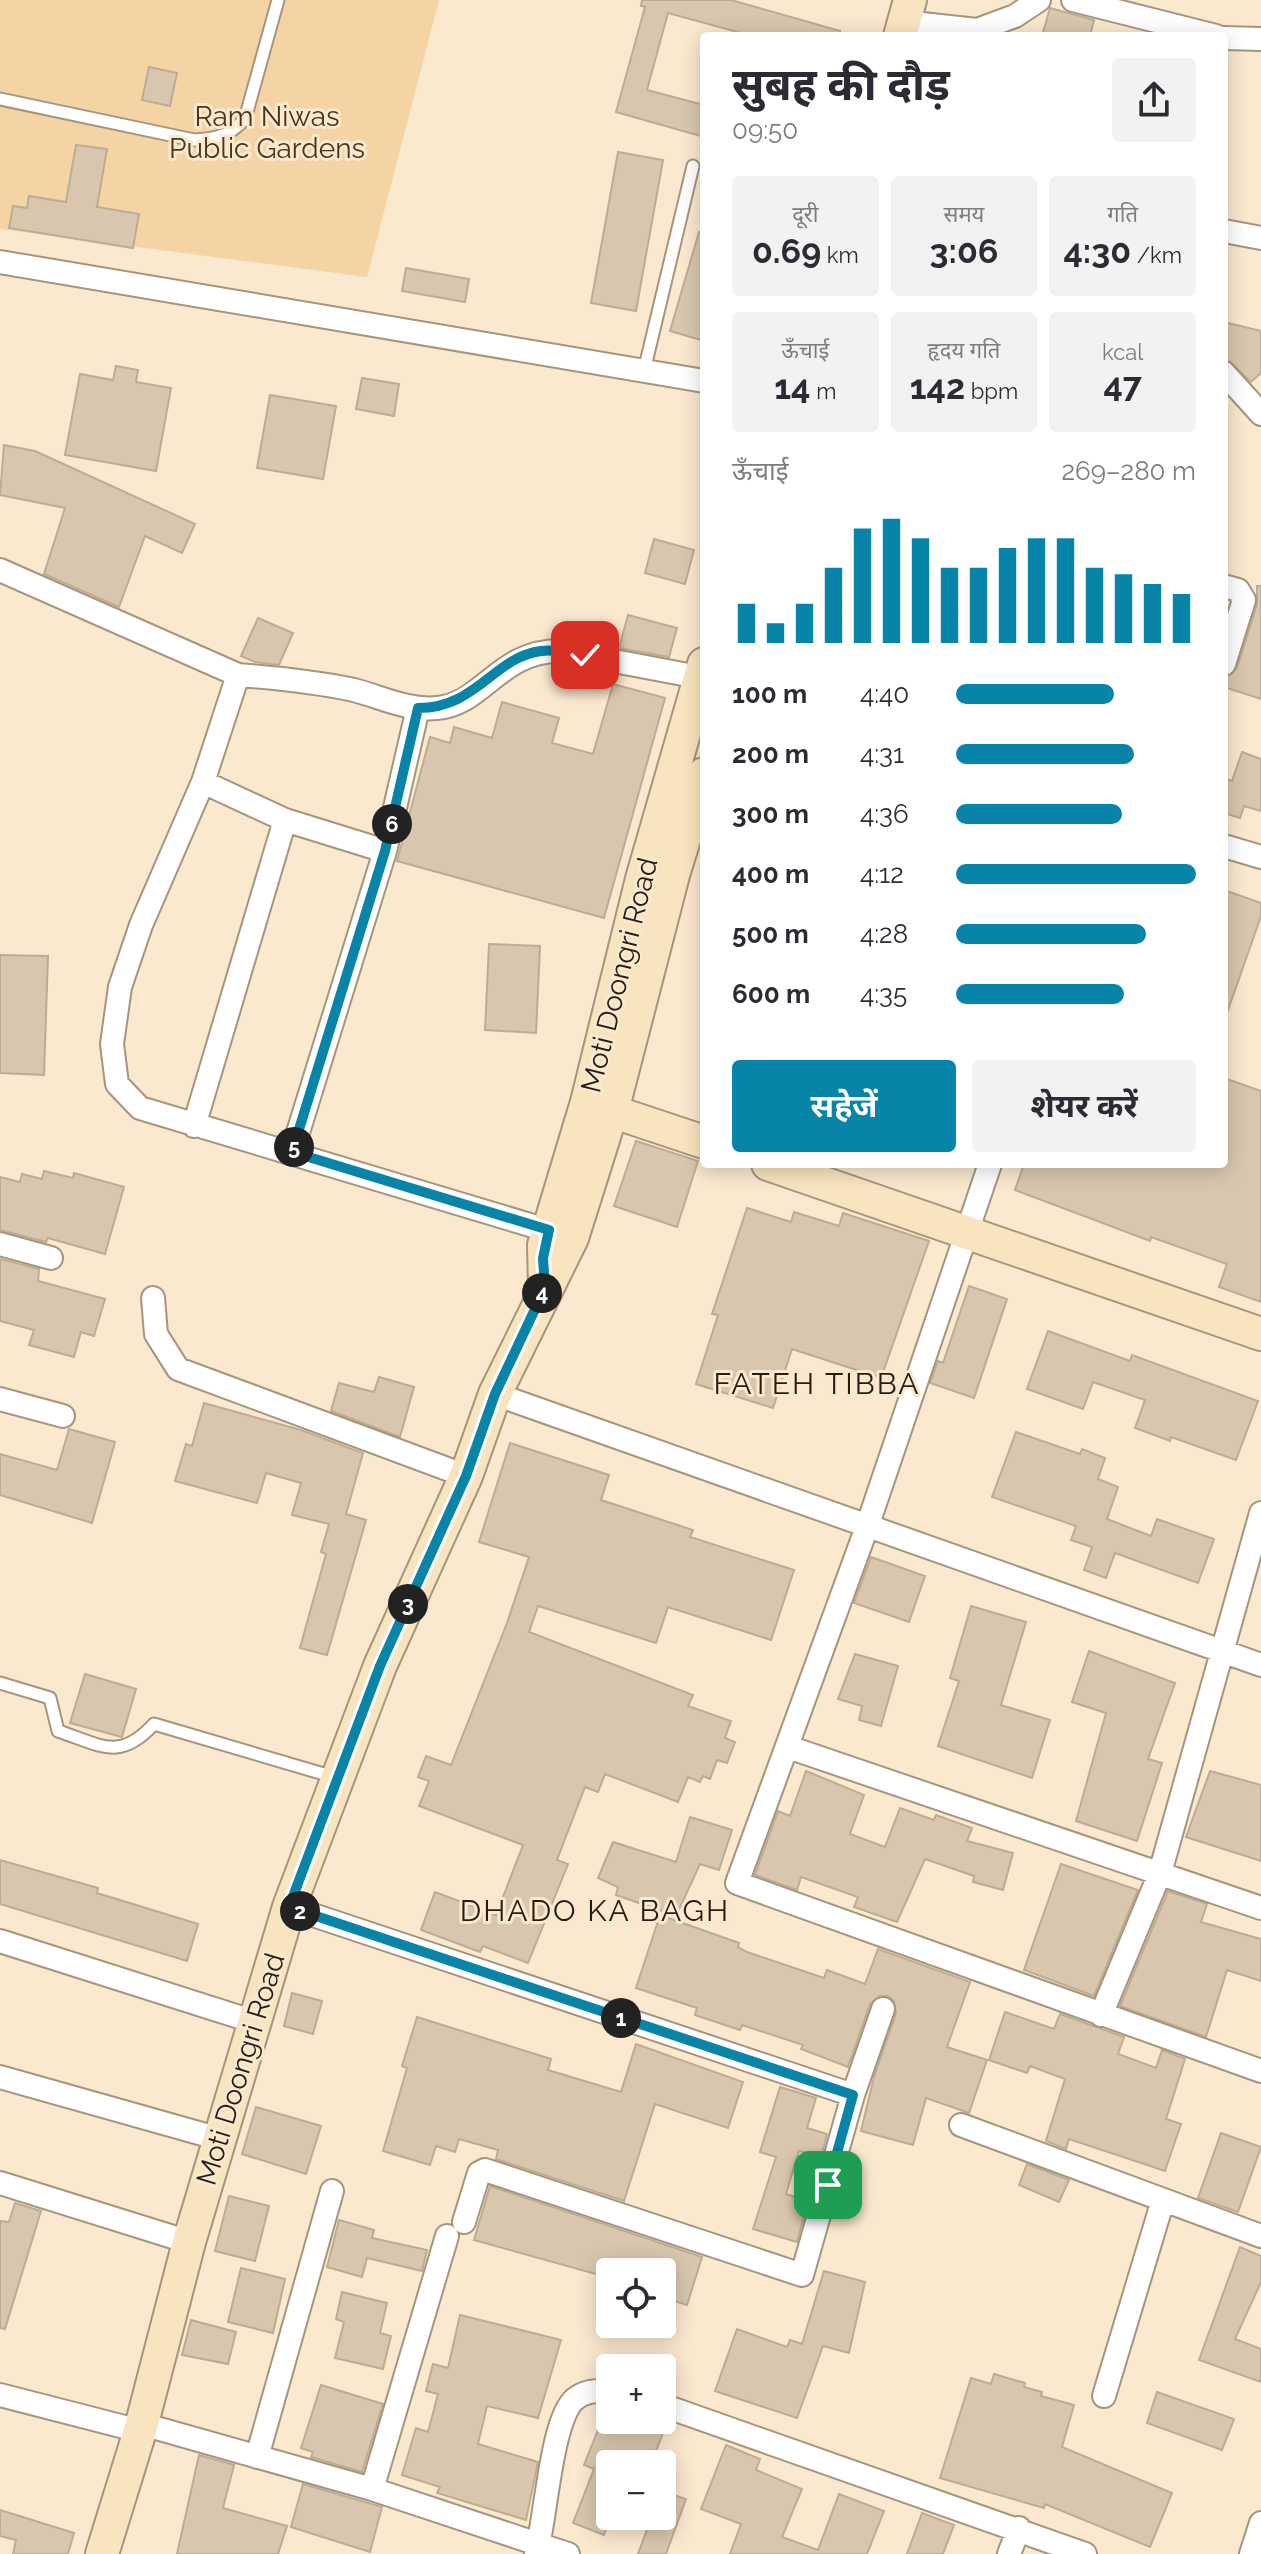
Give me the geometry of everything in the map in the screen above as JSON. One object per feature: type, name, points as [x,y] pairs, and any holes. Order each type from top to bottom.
[{"type":"street","points":[[905,19],[977,30],[1015,16],[1039,0]]},
{"type":"street","points":[[1073,0],[1200,32]]},
{"type":"street","points":[[1228,38],[1261,39]]},
{"type":"street","points":[[1228,232],[1261,238]]},
{"type":"street","points":[[0,262],[700,380]]},
{"type":"street","points":[[1228,377],[1261,414]]},
{"type":"street","points":[[0,570],[238,675],[327,685],[418,708],[441,708],[464,698],[522,656],[541,651],[561,651],[700,673]]},
{"type":"street","points":[[1228,587],[1238,590],[1244,600],[1228,651]]},
{"type":"street","points":[[238,675],[203,782],[141,925],[120,987],[112,1044],[117,1084],[140,1108],[561,1234]]},
{"type":"street","name":"Moti Doongri Road","points":[[102,2554],[141,2428],[189,2242],[289,1907],[380,1666],[466,1476],[495,1394],[545,1288],[543,1258],[561,1234],[600,1107],[665,852],[700,687]]},
{"type":"street","points":[[292,1152],[385,851],[418,708]]},
{"type":"street","points":[[203,782],[285,820],[385,851]]},
{"type":"street","name":"Moti Doongri Road","points":[[665,852],[700,782]]},
{"type":"street","points":[[194,1126],[285,820]]},
{"type":"street","points":[[1228,847],[1261,857]]},
{"type":"street","points":[[600,1107],[700,1141]]},
{"type":"street","points":[[780,1168],[1261,1334]]},
{"type":"street","points":[[989,1168],[868,1524],[737,1883],[1261,2071]]},
{"type":"street","points":[[0,1244],[51,1258]]},
{"type":"street","points":[[153,1298],[156,1334],[178,1369],[466,1476]]},
{"type":"street","points":[[495,1394],[1261,1665]]},
{"type":"street","points":[[0,1399],[63,1416]]},
{"type":"street","points":[[1101,2015],[1160,1873],[1261,1513]]},
{"type":"street","points":[[788,1747],[1261,1908]]},
{"type":"street","points":[[289,1907],[853,2095]]},
{"type":"street","points":[[0,1941],[255,2022]]},
{"type":"street","points":[[372,2489],[456,2229],[479,2173],[485,2170],[802,2275],[853,2095],[883,2009]]},
{"type":"street","points":[[0,2077],[220,2139]]},
{"type":"street","points":[[961,2125],[1261,2236]]},
{"type":"street","points":[[0,2183],[189,2242]]},
{"type":"street","points":[[257,2457],[332,2191]]},
{"type":"street","points":[[1104,2396],[1163,2200]]},
{"type":"street","points":[[537,2549],[561,2421],[573,2400],[587,2391],[596,2391]]},
{"type":"street","points":[[0,2395],[257,2457],[372,2489],[537,2549],[568,2554]]},
{"type":"street","points":[[676,2410],[1019,2528],[1085,2554]]},
{"type":"street","points":[[1251,2554],[1261,2523]]},
{"type":"street","points":[[1009,2554],[1019,2528]]},
{"type":"lane","points":[[0,99],[194,140],[216,139],[232,133],[245,119],[278,0]]},
{"type":"lane","points":[[644,371],[693,166]]},
{"type":"lane","points":[[0,1683],[50,1698],[58,1731],[109,1748],[130,1746],[154,1724],[338,1778]]},
{"type":"green space","name":"Ram Niwas Public Gardens","points":[[0,0],[439,0],[367,277],[0,229]]},
{"type":"building","points":[[642,0],[731,0],[840,31],[737,32],[668,13],[647,90],[700,104],[700,136],[616,112],[645,7],[641,6]]},
{"type":"building","points":[[1050,8],[1094,20],[1091,32],[1043,32]]},
{"type":"building","points":[[149,67],[177,73],[170,106],[142,100]]},
{"type":"building","points":[[76,145],[107,149],[97,207],[139,214],[133,248],[9,228],[13,206],[27,208],[29,196],[66,202]]},
{"type":"building","points":[[618,152],[663,160],[636,311],[591,303]]},
{"type":"building","points":[[699,232],[700,232],[700,340],[670,331]]},
{"type":"building","points":[[406,268],[469,279],[465,302],[402,291]]},
{"type":"building","points":[[1228,323],[1261,331],[1261,373],[1251,382],[1228,360]]},
{"type":"building","points":[[116,366],[138,370],[136,382],[171,388],[156,471],[65,455],[80,374],[113,380]]},
{"type":"building","points":[[362,378],[399,384],[394,416],[356,409]]},
{"type":"building","points":[[270,395],[336,406],[323,479],[257,468]]},
{"type":"building","points":[[4,445],[35,451],[195,524],[182,553],[145,536],[119,607],[44,574],[65,508],[0,495]]},
{"type":"building","points":[[654,539],[694,550],[685,584],[645,573]]},
{"type":"building","points":[[1257,586],[1261,586],[1261,699],[1228,688],[1228,675],[1237,668],[1257,604]]},
{"type":"building","points":[[628,615],[677,628],[669,657],[619,648]]},
{"type":"building","points":[[258,618],[293,633],[279,665],[255,662],[241,656]]},
{"type":"building","points":[[613,684],[665,698],[604,918],[397,861],[430,737],[450,743],[454,727],[492,738],[502,702],[559,718],[552,743],[593,754]]},
{"type":"building","points":[[1242,752],[1261,759],[1261,811],[1244,806],[1240,818],[1228,814],[1228,780],[1232,781]]},
{"type":"building","points":[[1228,891],[1261,903],[1261,916],[1228,1010]]},
{"type":"building","points":[[489,944],[540,946],[536,1033],[485,1030]]},
{"type":"building","points":[[0,955],[48,956],[44,1075],[0,1073]]},
{"type":"building","points":[[1228,1079],[1261,1091],[1261,1302],[1219,1287],[1227,1264],[1151,1237],[1150,1241],[1015,1190],[1023,1168],[1228,1168]]},
{"type":"building","points":[[636,1141],[698,1161],[677,1227],[614,1206]]},
{"type":"building","points":[[44,1171],[73,1178],[74,1173],[124,1187],[105,1254],[48,1238],[46,1242],[0,1230],[0,1177],[20,1182],[22,1174],[42,1179]]},
{"type":"building","points":[[747,1208],[791,1222],[794,1212],[839,1226],[843,1213],[929,1241],[881,1378],[792,1349],[773,1408],[696,1384],[718,1315],[712,1314]]},
{"type":"building","points":[[0,1259],[39,1269],[38,1281],[105,1299],[94,1336],[81,1332],[74,1357],[29,1345],[34,1330],[0,1321]]},
{"type":"building","points":[[969,1286],[1007,1299],[974,1398],[930,1383],[938,1361],[943,1363]]},
{"type":"building","points":[[1048,1331],[1130,1361],[1132,1355],[1258,1401],[1236,1460],[1135,1428],[1145,1400],[1093,1382],[1083,1409],[1027,1389]]},
{"type":"building","points":[[379,1377],[414,1387],[400,1437],[331,1411],[339,1383],[374,1392]]},
{"type":"building","points":[[204,1403],[301,1430],[363,1453],[346,1514],[366,1520],[327,1655],[300,1648],[326,1554],[321,1552],[329,1524],[292,1515],[301,1483],[266,1473],[257,1503],[175,1481],[186,1444],[192,1446]]},
{"type":"building","points":[[69,1429],[115,1442],[92,1523],[0,1495],[0,1454],[57,1470]]},
{"type":"building","points":[[1016,1432],[1080,1454],[1082,1449],[1105,1458],[1098,1479],[1118,1487],[1107,1519],[1151,1536],[1157,1519],[1214,1539],[1198,1583],[1115,1553],[1106,1578],[1084,1570],[1092,1547],[1071,1540],[1076,1526],[992,1497]]},
{"type":"building","points":[[510,1443],[609,1475],[601,1500],[693,1530],[690,1537],[794,1570],[771,1640],[668,1607],[656,1643],[538,1606],[529,1632],[693,1695],[688,1706],[731,1721],[725,1738],[735,1742],[727,1763],[717,1760],[710,1779],[703,1776],[700,1782],[688,1777],[678,1802],[605,1774],[598,1792],[585,1787],[557,1860],[568,1864],[528,1963],[483,1946],[480,1952],[421,1930],[435,1892],[496,1915],[523,1845],[419,1806],[429,1781],[418,1777],[426,1756],[451,1765],[507,1623],[529,1557],[479,1542]]},
{"type":"building","points":[[871,1557],[925,1576],[909,1622],[854,1603]]},
{"type":"building","points":[[971,1606],[1026,1622],[1001,1705],[1050,1720],[1032,1778],[938,1746],[959,1681],[950,1678]]},
{"type":"building","points":[[1089,1651],[1175,1683],[1148,1759],[1162,1763],[1137,1841],[1076,1821],[1106,1713],[1072,1702]]},
{"type":"building","points":[[855,1654],[898,1666],[881,1726],[859,1720],[862,1706],[838,1699]]},
{"type":"building","points":[[85,1674],[136,1689],[122,1737],[70,1723]]},
{"type":"building","points":[[806,1771],[864,1795],[850,1834],[885,1847],[900,1808],[934,1820],[936,1815],[972,1828],[967,1841],[1013,1853],[1003,1890],[973,1882],[974,1876],[925,1859],[897,1922],[854,1907],[858,1897],[801,1877],[797,1890],[755,1875],[778,1811],[790,1816]]},
{"type":"building","points":[[1210,1771],[1261,1785],[1261,1861],[1186,1837]]},
{"type":"building","points":[[690,1817],[732,1830],[719,1870],[700,1864],[676,1916],[616,1895],[618,1887],[598,1878],[613,1842],[676,1862]]},
{"type":"building","points":[[0,1860],[98,1888],[97,1893],[198,1924],[187,1961],[0,1904]]},
{"type":"building","points":[[1061,1864],[1138,1890],[1094,1996],[1024,1970]]},
{"type":"building","points":[[1168,1891],[1207,1904],[1201,1922],[1261,1939],[1261,1981],[1227,1970],[1206,2037],[1120,2006]]},
{"type":"building","points":[[660,1915],[739,1943],[738,1947],[747,1952],[824,1978],[827,1970],[865,1984],[878,1949],[970,1982],[947,2047],[987,2060],[969,2113],[926,2098],[913,2145],[861,2131],[874,2077],[896,2013],[894,2001],[888,1996],[880,1996],[870,2004],[848,2067],[801,2049],[803,2045],[742,2025],[740,2030],[695,2015],[697,2008],[636,1988]]},
{"type":"building","points":[[292,1993],[322,2001],[313,2034],[284,2026]]},
{"type":"building","points":[[1005,2012],[1054,2029],[1060,2014],[1124,2037],[1118,2054],[1156,2068],[1162,2050],[1185,2059],[1166,2119],[1181,2124],[1165,2171],[1069,2139],[1066,2149],[1046,2141],[1065,2079],[1030,2066],[1027,2073],[989,2060]]},
{"type":"building","points":[[417,2017],[551,2059],[548,2070],[621,2092],[636,2044],[743,2082],[728,2128],[655,2104],[624,2201],[496,2159],[498,2150],[459,2139],[455,2152],[436,2146],[430,2165],[383,2151],[407,2068],[402,2066]]},
{"type":"building","points":[[780,2087],[816,2098],[807,2128],[827,2134],[821,2157],[799,2151],[786,2194],[808,2201],[797,2242],[753,2229],[776,2157],[760,2152]]},
{"type":"building","points":[[256,2107],[321,2126],[306,2174],[242,2154]]},
{"type":"building","points":[[1221,2133],[1261,2147],[1238,2212],[1198,2198]]},
{"type":"building","points":[[1027,2164],[1069,2180],[1059,2202],[1019,2185]]},
{"type":"building","points":[[490,2186],[702,2257],[687,2305],[676,2301],[676,2258],[596,2258],[596,2274],[474,2240]]},
{"type":"building","points":[[229,2196],[269,2206],[255,2261],[215,2251]]},
{"type":"building","points":[[15,2203],[41,2211],[5,2329],[0,2328],[0,2221],[9,2222]]},
{"type":"building","points":[[339,2220],[374,2230],[372,2238],[427,2250],[422,2271],[367,2258],[362,2277],[327,2267]]},
{"type":"building","points":[[1240,2247],[1261,2256],[1261,2282],[1235,2339],[1261,2349],[1261,2382],[1199,2360]]},
{"type":"building","points":[[241,2268],[285,2279],[273,2333],[228,2322]]},
{"type":"building","points":[[824,2271],[865,2282],[849,2353],[823,2346],[797,2418],[715,2391],[737,2329],[787,2347],[790,2340],[802,2344]]},
{"type":"building","points":[[342,2292],[387,2303],[380,2333],[391,2336],[383,2369],[335,2358],[344,2322],[336,2319]]},
{"type":"building","points":[[460,2315],[561,2340],[538,2418],[487,2406],[478,2444],[538,2462],[526,2520],[437,2493],[440,2487],[402,2475],[416,2428],[428,2432],[438,2394],[426,2391],[433,2364],[448,2368]]},
{"type":"building","points":[[191,2320],[236,2332],[228,2364],[182,2355]]},
{"type":"building","points":[[994,2374],[1025,2383],[1024,2387],[1042,2392],[1041,2396],[1074,2405],[1062,2447],[1172,2493],[1150,2547],[1045,2504],[1044,2508],[940,2478],[971,2378],[991,2384]]},
{"type":"building","points":[[321,2385],[383,2404],[362,2472],[311,2457],[313,2452],[301,2448]]},
{"type":"building","points":[[1157,2392],[1234,2419],[1222,2450],[1147,2423]]},
{"type":"building","points":[[596,2434],[663,2434],[656,2450],[596,2450],[596,2530],[606,2530],[604,2535],[573,2523],[594,2469],[584,2465]]},
{"type":"building","points":[[726,2445],[760,2459],[756,2470],[802,2489],[782,2537],[818,2550],[839,2494],[884,2511],[867,2554],[730,2554],[741,2524],[701,2509]]},
{"type":"building","points":[[199,2455],[234,2465],[223,2508],[287,2526],[278,2554],[177,2554]]},
{"type":"building","points":[[303,2484],[382,2507],[370,2552],[291,2527]]},
{"type":"building","points":[[676,2496],[686,2499],[676,2526]]},
{"type":"building","points":[[0,2510],[74,2533],[68,2554],[13,2554],[16,2540],[0,2536]]},
{"type":"building","points":[[922,2513],[954,2525],[943,2554],[907,2554]]},
{"type":"building","points":[[647,2530],[675,2530],[666,2554],[638,2554]]},
{"type":"district","name":"FATEH TIBBA","points":[[817,1384]]},
{"type":"district","name":"DHADO KA BAGH","points":[[595,1911]]},
{"type":"route","points":[[585,655],[541,651],[522,656],[464,698],[441,708],[418,708],[385,851],[292,1152],[549,1230],[543,1258],[545,1288],[495,1394],[466,1476],[380,1666],[289,1907],[853,2095],[828,2185]]}]
